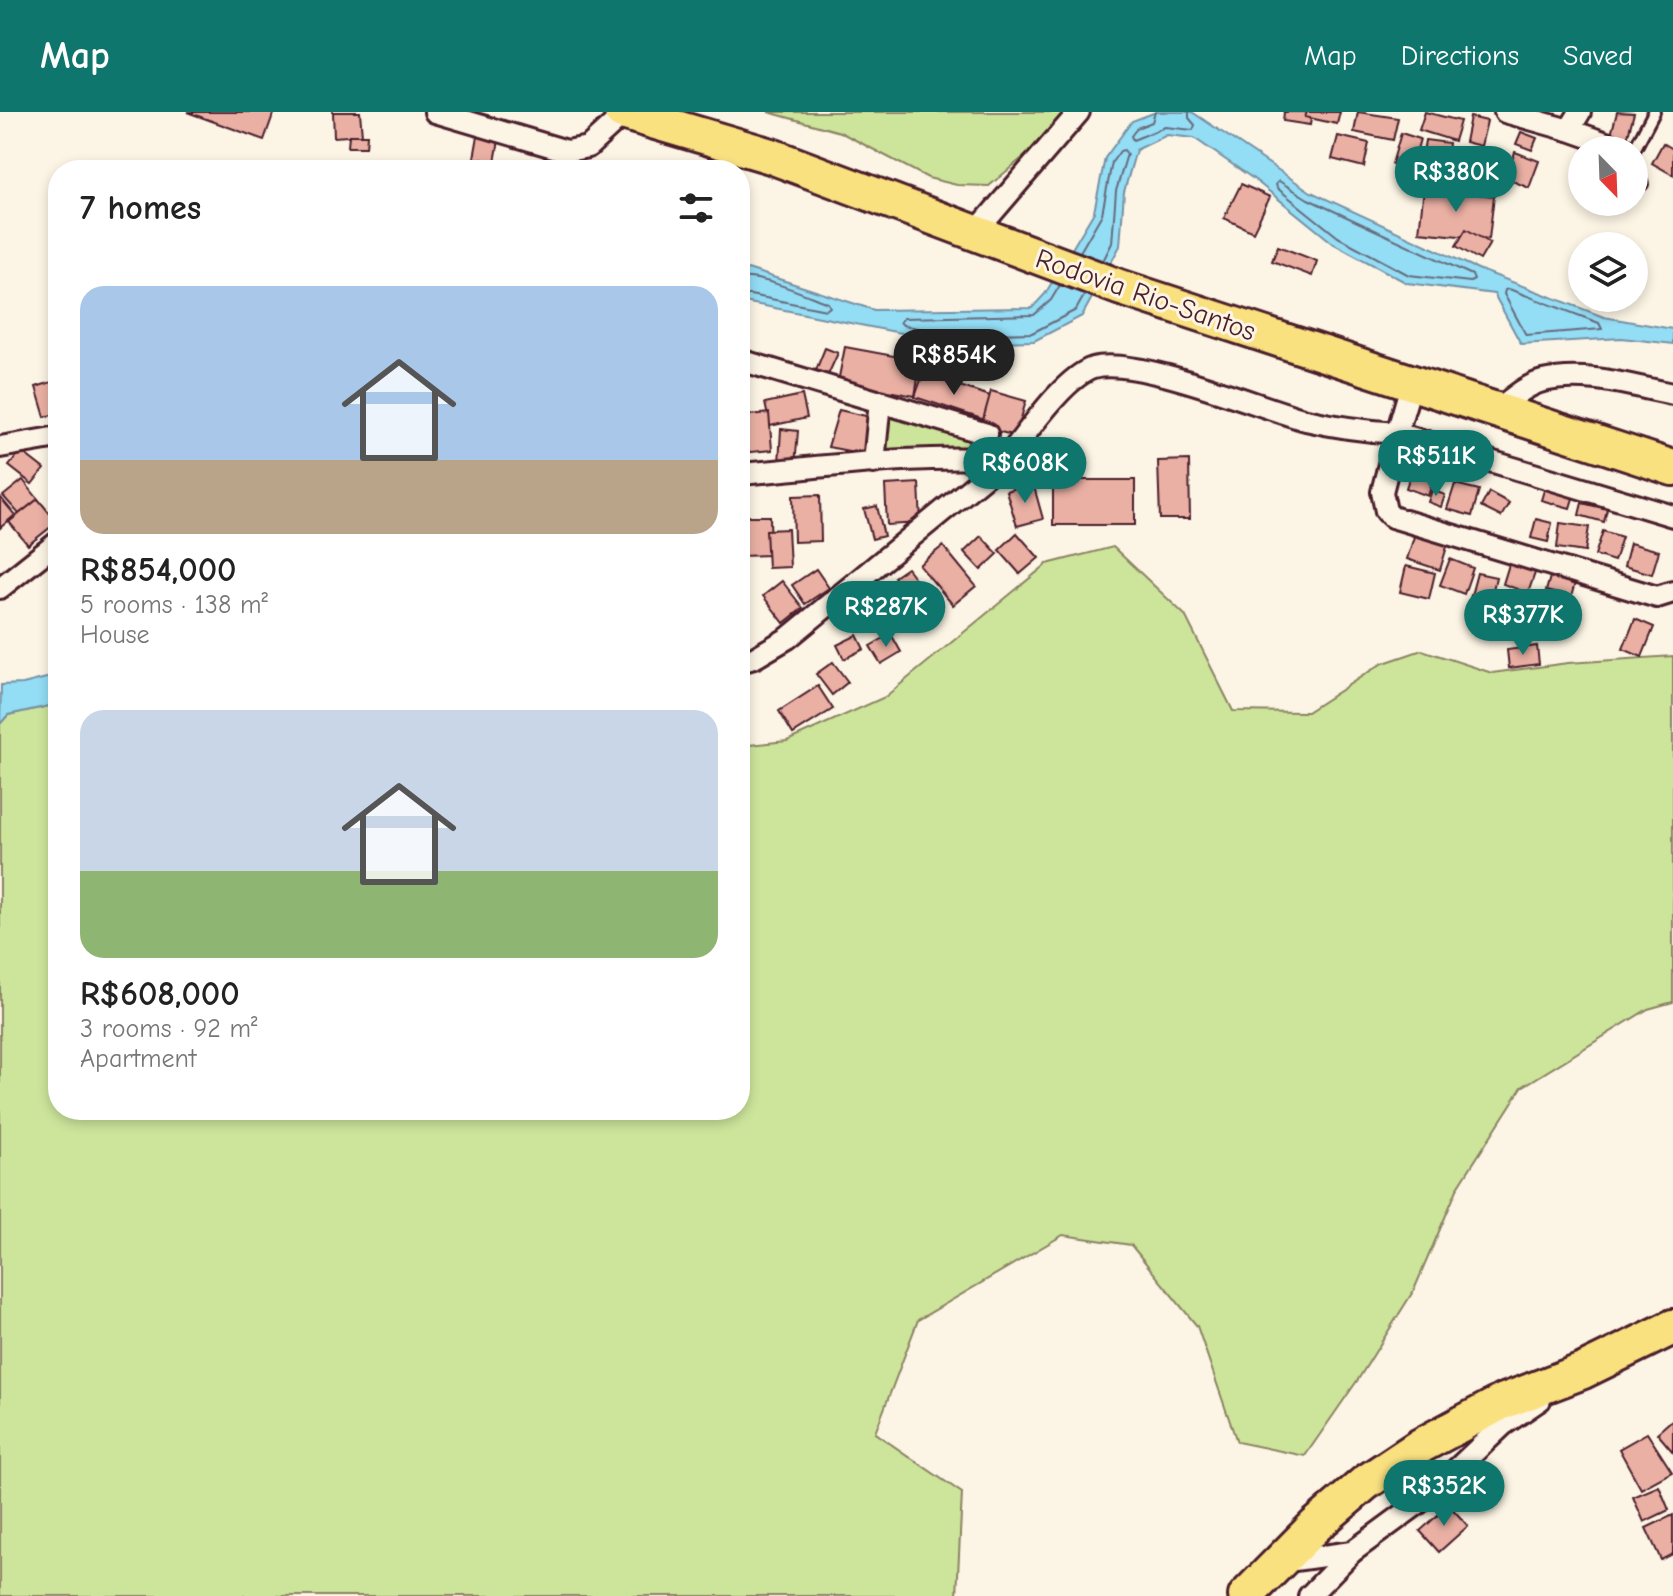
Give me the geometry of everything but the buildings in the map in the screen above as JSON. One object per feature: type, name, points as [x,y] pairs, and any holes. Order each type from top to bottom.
[{"type":"highway","name":"Rodovia Rio-Santos","points":[[624,113],[771,156],[1119,287],[1673,468]]},
{"type":"highway","points":[[1246,1596],[1365,1483],[1422,1445],[1502,1402],[1583,1371],[1673,1327]]},
{"type":"street","points":[[435,112],[567,151],[588,147],[624,113]]},
{"type":"street","points":[[975,233],[1079,112]]},
{"type":"street","points":[[1505,112],[1574,121],[1601,136]]},
{"type":"street","points":[[750,363],[987,434],[974,458]]},
{"type":"street","points":[[750,659],[788,638],[1005,460],[1077,376],[1094,368],[1121,367],[1166,376],[1306,420],[1353,430],[1397,433],[1673,516]]},
{"type":"street","points":[[1496,411],[1542,381],[1583,376],[1673,394]]},
{"type":"street","points":[[1412,382],[1382,492],[1386,511],[1392,517],[1657,597],[1673,592]]},
{"type":"street","points":[[874,463],[880,401]]},
{"type":"street","points":[[0,447],[48,439]]},
{"type":"street","points":[[750,473],[874,463],[974,458],[1005,460]]},
{"type":"street","points":[[0,588],[48,550]]},
{"type":"street","points":[[1309,1596],[1352,1552],[1427,1497],[1503,1425],[1583,1371]]},
{"type":"street","points":[[1279,1562],[1352,1552]]},
{"type":"lane","points":[[1641,136],[1654,112]]},
{"type":"green space","points":[[768,112],[1064,112],[1027,154],[989,186],[957,185],[928,178],[840,132]]},
{"type":"green space","points":[[883,407],[981,436],[973,455],[878,458]]},
{"type":"green space","points":[[1113,547],[1185,615],[1233,711],[1307,712],[1381,664],[1422,650],[1492,673],[1568,663],[1673,656],[1673,1002],[1648,1009],[1522,1087],[1458,1187],[1414,1290],[1305,1456],[1237,1442],[1197,1326],[1131,1245],[1063,1235],[918,1320],[875,1433],[962,1493],[957,1596],[0,1596],[0,724],[8,715],[48,706],[48,1120],[750,1120],[750,745],[787,741],[885,697],[1047,564]]},
{"type":"water","points":[[1156,112],[1192,112],[1311,192],[1478,269],[1568,303],[1568,312],[1591,312],[1673,329],[1673,344],[1622,338],[1521,344],[1494,294],[1407,283],[1334,244],[1255,180],[1194,138],[1167,135],[1136,150],[1124,192],[1120,246],[1082,316],[1034,341],[951,343],[750,303],[750,270],[874,310],[1032,308],[1045,294],[1094,212],[1105,158],[1132,121]]},
{"type":"water","points":[[48,678],[48,706],[8,715],[0,724],[1,685],[23,684]]}]
